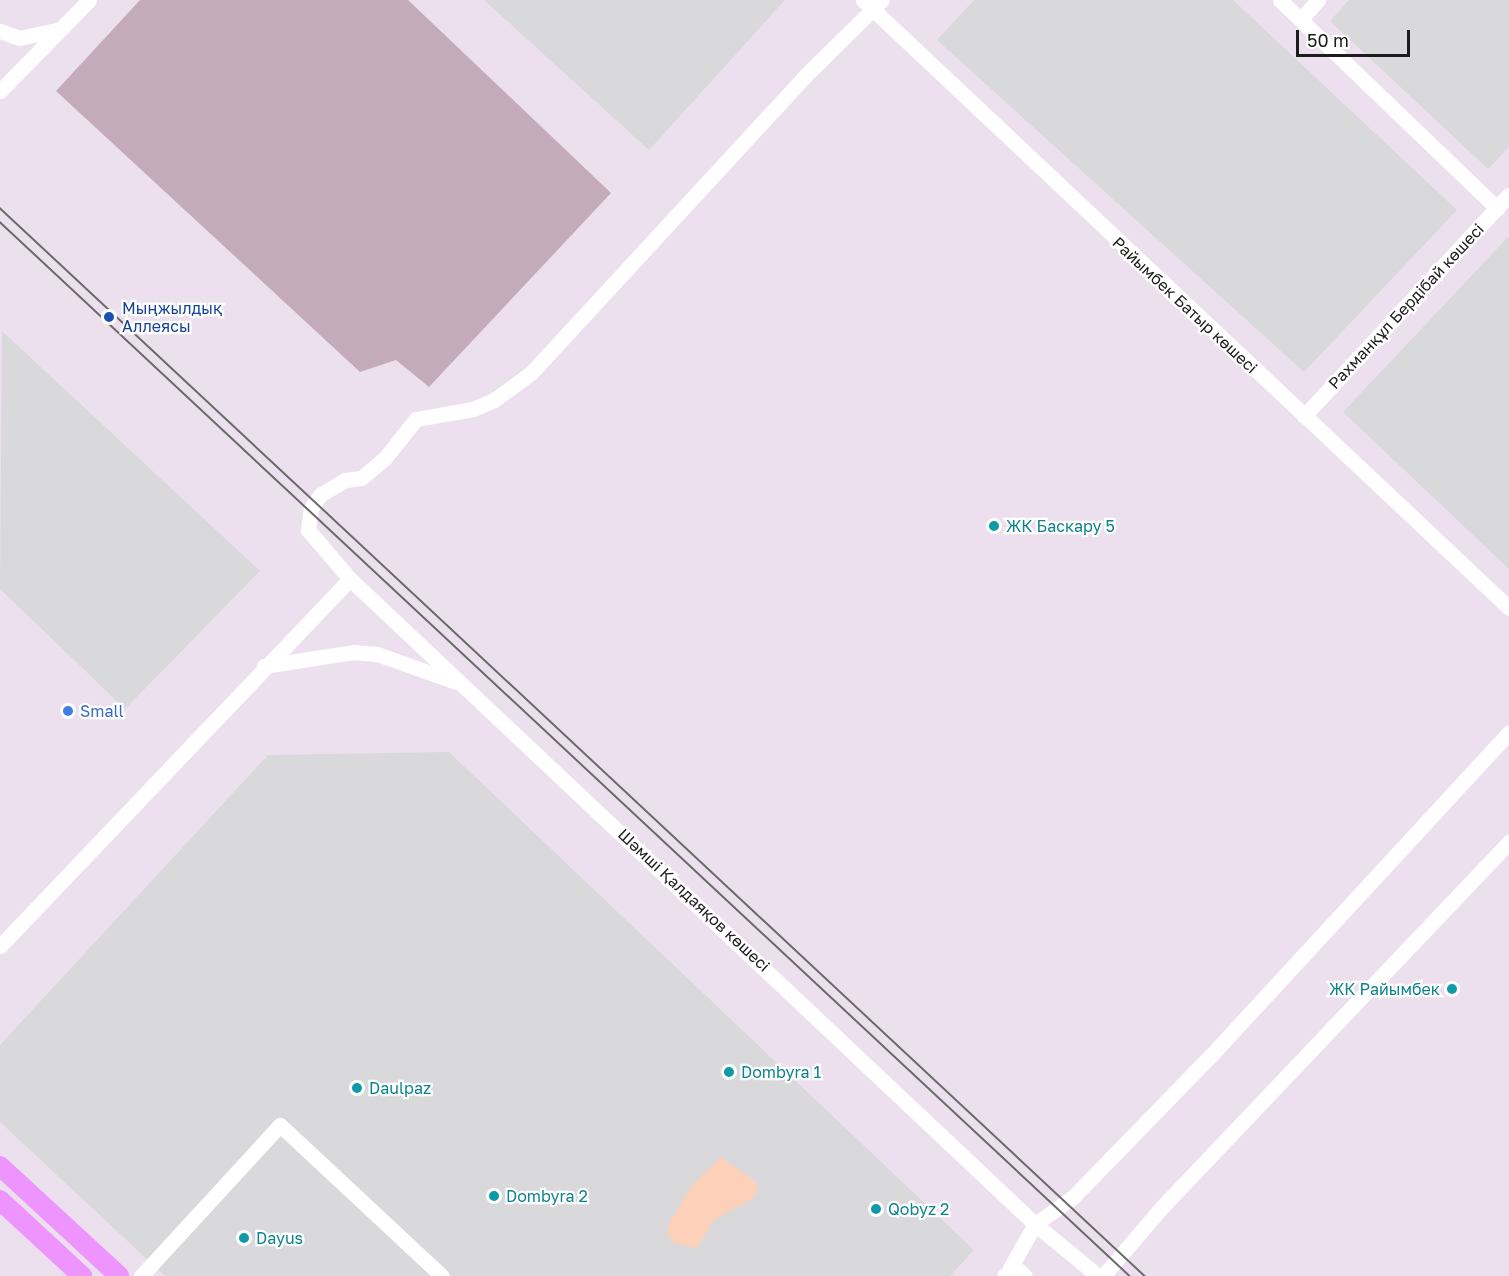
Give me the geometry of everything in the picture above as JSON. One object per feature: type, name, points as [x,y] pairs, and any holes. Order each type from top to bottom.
[{"type":"main road","points":[[0,1166],[119,1276]]},
{"type":"main road","points":[[0,1200],[82,1276]]},
{"type":"street","points":[[0,91],[89,0]]},
{"type":"street","points":[[1280,0],[1497,208]]},
{"type":"street","points":[[1301,19],[1318,0]]},
{"type":"street","name":"Райымбек Батыр көшесі","points":[[873,3],[1304,416],[1509,608]]},
{"type":"street","name":"Шәмші Қалдаяқов көшесі","points":[[873,3],[531,374],[483,404],[416,418],[385,458],[361,478],[345,480],[320,495],[311,508],[308,530],[350,579],[1035,1224],[1098,1276]]},
{"type":"street","points":[[0,31],[19,38],[63,28]]},
{"type":"street","name":"Рахманқұл Бердібай көшесі","points":[[1304,416],[1509,195]]},
{"type":"street","points":[[0,946],[264,666],[350,579]]},
{"type":"street","points":[[264,666],[325,654],[377,654],[463,685]]},
{"type":"street","points":[[1007,1272],[1035,1224],[1073,1197],[1214,1052],[1509,732]]},
{"type":"street","points":[[1104,1276],[1162,1207],[1509,842]]},
{"type":"street","points":[[141,1276],[280,1125],[442,1276]]},
{"type":"street","points":[[1007,1272],[1016,1268],[1025,1276]]},
{"type":"shaded area","points":[[140,0],[408,0],[611,193],[429,387],[396,360],[360,372],[56,91]]},
{"type":"shaded area","points":[[484,0],[785,0],[649,150]]},
{"type":"shaded area","points":[[974,0],[1233,0],[1457,210],[1304,372],[937,40]]},
{"type":"shaded area","points":[[1349,0],[1509,0],[1509,147],[1488,169],[1330,21]]},
{"type":"shaded area","points":[[1509,236],[1509,569],[1343,412]]},
{"type":"shaded area","points":[[2,331],[260,571],[125,709],[0,589]]},
{"type":"shaded area","points":[[449,752],[974,1250],[950,1276],[165,1276],[0,1122],[0,1045],[268,755]]},
{"type":"shaded area","points":[[721,1157],[756,1182],[758,1190],[753,1198],[714,1220],[697,1248],[674,1243],[667,1233],[669,1224],[692,1185]]},
{"type":"tram line","points":[[0,208],[1145,1276]]},
{"type":"tram line","points":[[0,222],[1130,1276]]},
{"type":"place","name":"Мыңжылдық Аллеясы","points":[[109,317]]},
{"type":"place","name":"ЖК Баскару 5","points":[[994,526]]},
{"type":"place","name":"Small","points":[[68,711]]},
{"type":"place","name":"ЖК Райымбек","points":[[1452,989]]},
{"type":"place","name":"Dombyra 1","points":[[729,1072]]},
{"type":"place","name":"Daulpaz","points":[[357,1088]]},
{"type":"place","name":"Dombyra 2","points":[[494,1196]]},
{"type":"place","name":"Qobyz 2","points":[[876,1209]]},
{"type":"place","name":"Dayus","points":[[244,1238]]}]
